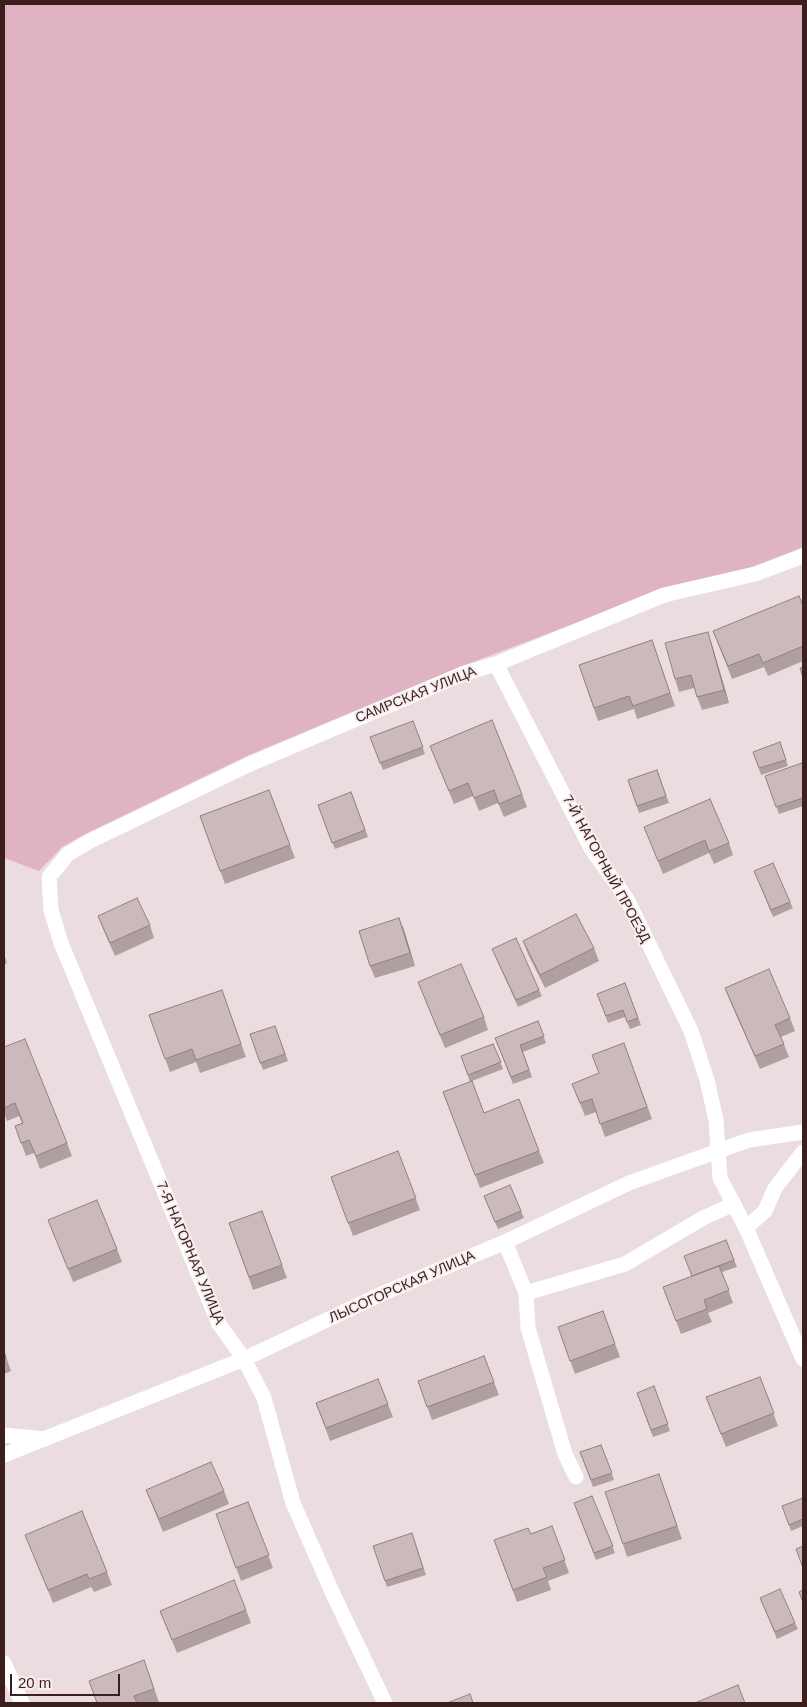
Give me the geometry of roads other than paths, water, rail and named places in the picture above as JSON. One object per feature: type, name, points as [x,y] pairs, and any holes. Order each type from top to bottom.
[{"type":"street","name":"САМРСКАЯ УЛИЦА","points":[[49,877],[68,854],[250,764],[465,673],[496,664],[664,595],[755,574],[803,556]]},
{"type":"street","name":"7-Й НАГОРНЫЙ ПРОЕЗД","points":[[496,664],[592,850],[626,900],[691,1031],[707,1080],[716,1120],[720,1178],[746,1228],[803,1359]]},
{"type":"street","name":"7-Я НАГОРНАЯ УЛИЦА","points":[[49,877],[51,910],[61,943],[219,1324],[244,1359],[264,1398],[293,1503],[333,1594],[386,1703]]},
{"type":"street","name":"ЛЫСОГОРСКАЯ УЛИЦА","points":[[4,1455],[244,1359],[386,1292],[505,1242],[629,1183],[749,1140],[803,1132]]},
{"type":"street","points":[[746,1228],[764,1211],[775,1188],[803,1152]]},
{"type":"street","points":[[526,1293],[625,1264],[703,1218],[734,1204]]},
{"type":"street","points":[[505,1242],[526,1293],[528,1328],[565,1454],[576,1477]]},
{"type":"street","points":[[4,1435],[44,1439]]},
{"type":"street","points":[[4,1663],[22,1703]]}]
